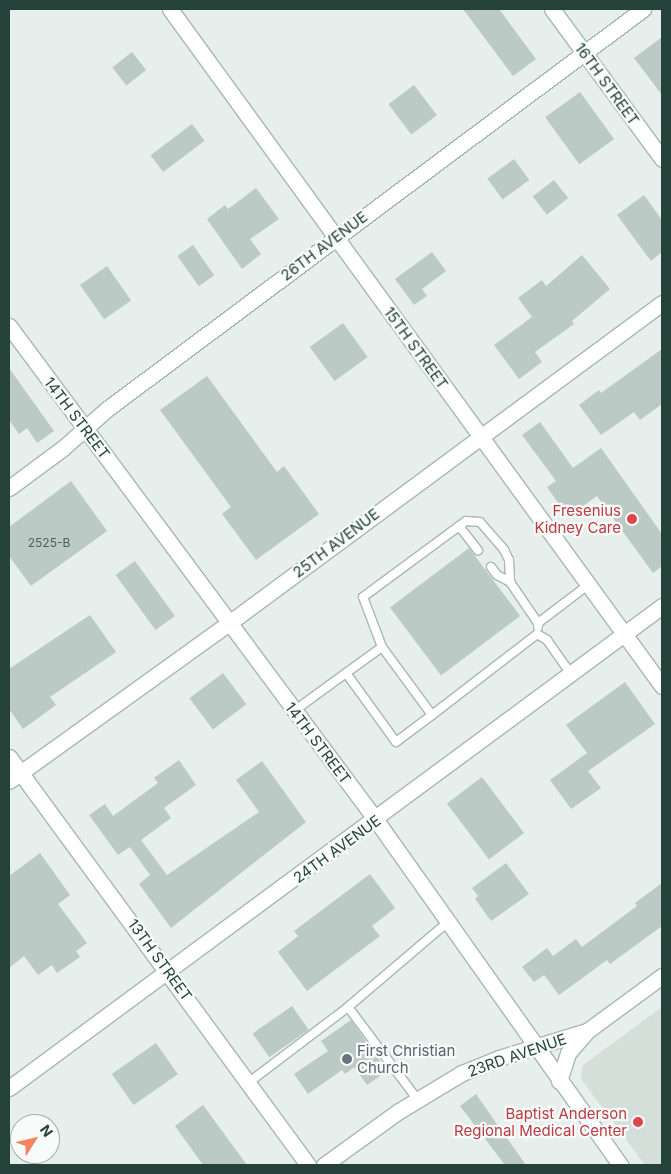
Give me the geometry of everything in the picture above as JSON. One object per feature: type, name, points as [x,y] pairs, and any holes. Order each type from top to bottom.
[{"type":"street","name":"15TH STREET","points":[[170,9],[662,686]]},
{"type":"street","name":"16TH STREET","points":[[552,9],[662,159]]},
{"type":"street","name":"26TH AVENUE","points":[[9,488],[336,236],[643,9]]},
{"type":"street","name":"25TH AVENUE","points":[[14,777],[229,623],[479,436],[662,303]]},
{"type":"street","name":"14TH STREET","points":[[9,326],[376,820],[620,1165]]},
{"type":"street","name":"24TH AVENUE","points":[[9,1088],[376,820],[662,606]]},
{"type":"street","name":"13TH STREET","points":[[9,757],[14,777],[168,971],[308,1165]]},
{"type":"street","name":"23RD AVENUE","points":[[559,1081],[568,1053],[587,1031],[662,976]]},
{"type":"street","name":"23RD AVENUE","points":[[324,1165],[418,1099],[462,1073],[537,1046],[587,1031]]},
{"type":"lane","points":[[432,715],[382,647],[363,597],[466,521],[480,522],[509,560],[510,582]]},
{"type":"lane","points":[[459,526],[478,550]]},
{"type":"lane","points":[[346,673],[396,742],[537,634],[538,623],[510,582],[497,575],[491,568]]},
{"type":"lane","points":[[538,623],[588,585]]},
{"type":"lane","points":[[537,634],[547,640],[571,674]]},
{"type":"lane","points":[[294,711],[382,647]]},
{"type":"lane","points":[[248,1082],[348,1007],[448,922]]},
{"type":"lane","points":[[348,1007],[418,1099]]},
{"type":"shaded area","name":"Baptist Anderson Regional Medical Center","points":[[662,1007],[662,1165],[645,1165],[581,1079],[583,1065]]},
{"type":"building","points":[[463,9],[499,9],[536,59],[513,76]]},
{"type":"building","points":[[662,37],[662,95],[634,58]]},
{"type":"building","points":[[132,52],[146,70],[126,86],[112,67]]},
{"type":"building","points":[[414,85],[437,115],[411,135],[388,104]]},
{"type":"building","points":[[580,92],[614,139],[579,164],[545,117]]},
{"type":"building","points":[[192,124],[205,141],[163,172],[150,155]]},
{"type":"building","points":[[514,159],[529,180],[503,199],[487,178]]},
{"type":"building","points":[[554,180],[568,198],[547,215],[533,197]]},
{"type":"building","points":[[256,188],[279,219],[250,239],[261,254],[242,269],[207,219],[225,205],[228,209]]},
{"type":"building","points":[[644,195],[662,220],[662,252],[651,261],[617,215]]},
{"type":"building","points":[[193,245],[214,275],[199,286],[177,256]]},
{"type":"building","points":[[432,252],[446,271],[422,289],[427,296],[414,305],[395,279]]},
{"type":"building","points":[[582,255],[610,289],[572,321],[574,324],[535,352],[542,362],[519,379],[494,345],[532,317],[518,298],[542,280],[546,286]]},
{"type":"building","points":[[107,266],[131,300],[104,319],[80,285]]},
{"type":"building","points":[[343,323],[368,357],[335,381],[310,347]]},
{"type":"building","points":[[662,349],[662,404],[640,420],[634,412],[601,435],[579,405],[599,390],[601,393]]},
{"type":"building","points":[[9,368],[54,431],[37,443],[27,428],[19,434],[9,420]]},
{"type":"building","points":[[207,376],[277,472],[284,466],[319,514],[256,560],[222,514],[231,507],[160,410]]},
{"type":"building","points":[[540,422],[573,468],[601,448],[662,534],[662,566],[653,573],[597,496],[568,517],[547,487],[556,481],[522,435]]},
{"type":"building","points":[[71,481],[107,531],[31,586],[9,556],[9,527]]},
{"type":"building","points":[[469,548],[520,616],[441,675],[390,608]]},
{"type":"building","points":[[135,561],[175,616],[156,630],[116,575]]},
{"type":"building","points":[[90,615],[116,652],[50,697],[56,705],[23,729],[9,709],[9,669]]},
{"type":"building","points":[[223,673],[246,704],[213,729],[189,698]]},
{"type":"building","points":[[625,682],[655,724],[588,771],[601,788],[571,809],[550,780],[587,753],[566,725]]},
{"type":"building","points":[[179,760],[196,785],[164,808],[171,818],[141,840],[167,875],[259,812],[236,780],[262,761],[306,822],[171,928],[139,884],[150,875],[130,847],[118,855],[89,815],[105,804],[113,816],[158,783],[154,778]]},
{"type":"building","points":[[482,777],[524,833],[489,859],[447,803]]},
{"type":"building","points":[[40,853],[70,895],[58,904],[87,943],[76,951],[80,957],[57,973],[52,965],[38,975],[24,956],[9,968],[9,876]]},
{"type":"building","points":[[506,863],[529,894],[491,921],[475,899],[478,896],[472,888]]},
{"type":"building","points":[[370,874],[395,908],[372,926],[380,936],[307,991],[278,952],[298,936],[294,931]]},
{"type":"building","points":[[662,883],[662,926],[610,964],[607,960],[559,995],[544,975],[534,982],[522,967],[547,948],[553,956],[576,939],[582,947],[637,906],[635,903]]},
{"type":"building","points":[[292,1006],[309,1030],[269,1057],[253,1034]]},
{"type":"building","name":"First Christian Church","points":[[351,1020],[387,1071],[367,1085],[354,1067],[345,1074],[342,1070],[308,1094],[294,1074],[328,1051],[321,1041]]},
{"type":"building","points":[[156,1043],[178,1074],[134,1105],[112,1074]]},
{"type":"building","points":[[476,1094],[526,1165],[505,1165],[460,1106]]},
{"type":"building","points":[[203,1105],[247,1165],[203,1165],[175,1126]]},
{"type":"place","name":"Fresenius Kidney Care","points":[[632,519]]},
{"type":"place","name":"First Christian Church","points":[[347,1059]]},
{"type":"place","name":"Baptist Anderson Regional Medical Center","points":[[638,1122]]}]
